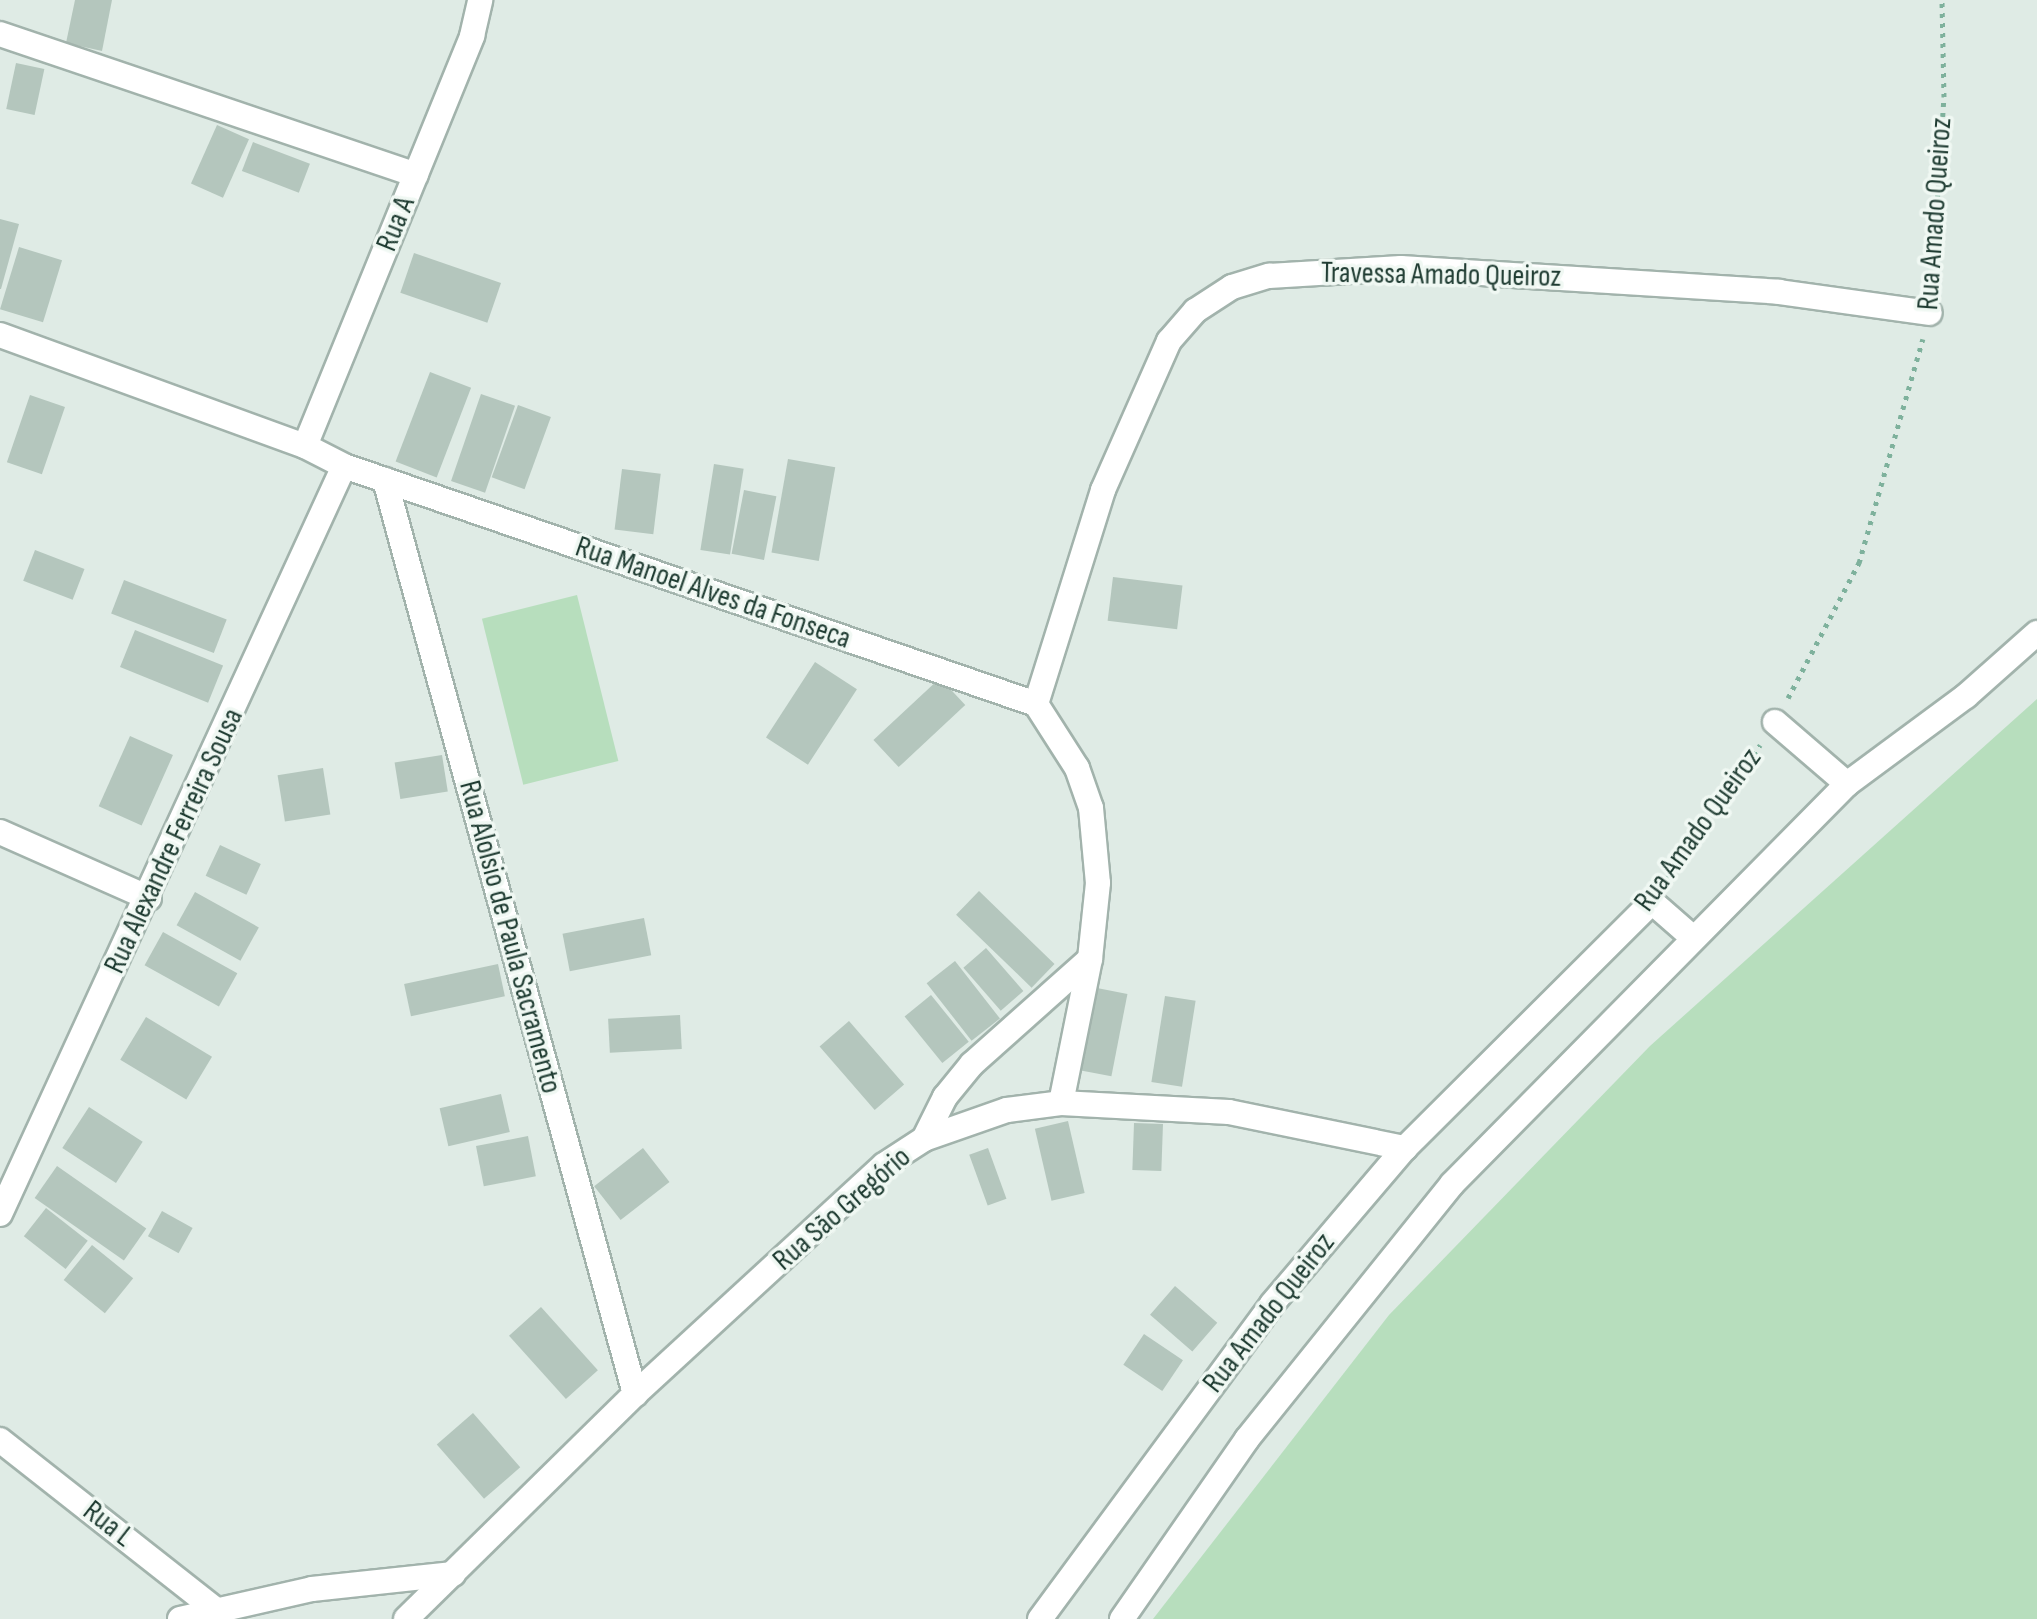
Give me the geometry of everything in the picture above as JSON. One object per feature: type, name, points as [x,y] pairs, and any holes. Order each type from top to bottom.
[{"type":"street","name":"Rua A","points":[[305,446],[472,36],[480,0]]},
{"type":"street","points":[[0,34],[416,175]]},
{"type":"street","name":"Travessa Amado Queiroz","points":[[1036,704],[1103,490],[1169,341],[1195,311],[1232,287],[1269,276],[1401,268],[1764,291],[1930,313]]},
{"type":"street","name":"Rua Manoel Alves da Fonseca","points":[[0,335],[305,446],[344,466],[1036,704]]},
{"type":"street","name":"Rua Alexandre Ferreira Sousa","points":[[0,1214],[149,898],[344,466]]},
{"type":"street","name":"Rua Alolsio de Paula Sacramento","points":[[385,480],[635,1394]]},
{"type":"street","name":"Rua Amado Queiroz","points":[[1122,1619],[1247,1439],[1397,1246],[1537,1093],[1691,936],[1847,784],[1966,696],[2037,633]]},
{"type":"street","points":[[1036,704],[1077,768],[1091,808],[1098,883],[1090,959],[1061,1103]]},
{"type":"street","points":[[1775,722],[1847,784]]},
{"type":"street","points":[[0,832],[149,898]]},
{"type":"street","points":[[1652,902],[1691,936]]},
{"type":"street","name":"Rua Amado Queiroz","points":[[1040,1619],[1272,1304],[1405,1148],[1652,902]]},
{"type":"street","points":[[924,1139],[945,1097],[972,1064],[1090,959]]},
{"type":"street","name":"Rua São Gregório","points":[[406,1619],[635,1394],[884,1165],[924,1139],[1007,1110],[1061,1103],[1229,1112],[1405,1148]]},
{"type":"street","name":"Rua L","points":[[0,1440],[215,1609]]},
{"type":"street","points":[[180,1619],[215,1609],[370,1580],[453,1574]]},
{"type":"path","name":"Rua Amado Queiroz","points":[[1652,902],[1775,722],[1859,563],[1930,313],[1944,97],[1942,0]]},
{"type":"green space","points":[[577,595],[618,761],[523,785],[482,619]]},
{"type":"green space","points":[[2037,699],[2037,1619],[1153,1619],[1389,1315],[1650,1046]]},
{"type":"building","points":[[75,0],[112,0],[102,51],[66,43]]},
{"type":"building","points":[[16,63],[44,69],[35,115],[6,109]]},
{"type":"building","points":[[217,125],[249,139],[223,198],[191,183]]},
{"type":"building","points":[[253,142],[310,164],[299,193],[242,171]]},
{"type":"building","points":[[0,219],[19,224],[1,289],[0,289]]},
{"type":"building","points":[[19,247],[62,260],[43,322],[0,309]]},
{"type":"building","points":[[414,253],[501,283],[487,323],[400,293]]},
{"type":"building","points":[[430,372],[471,388],[437,477],[396,462]]},
{"type":"building","points":[[481,394],[515,406],[485,493],[451,481]]},
{"type":"building","points":[[30,395],[65,407],[42,474],[7,462]]},
{"type":"building","points":[[518,405],[551,417],[525,489],[492,477]]},
{"type":"building","points":[[788,459],[835,467],[819,561],[772,553]]},
{"type":"building","points":[[714,464],[744,469],[730,555],[700,550]]},
{"type":"building","points":[[622,469],[661,474],[653,534],[615,530]]},
{"type":"building","points":[[744,490],[776,496],[764,560],[732,554]]},
{"type":"building","points":[[35,550],[84,569],[73,600],[23,581]]},
{"type":"building","points":[[1113,577],[1182,586],[1177,629],[1108,621]]},
{"type":"building","points":[[124,580],[227,619],[214,653],[111,614]]},
{"type":"building","points":[[135,630],[223,666],[208,703],[120,667]]},
{"type":"building","points":[[815,662],[857,689],[808,765],[766,737]]},
{"type":"building","points":[[940,678],[965,705],[899,767],[873,740]]},
{"type":"building","points":[[130,736],[173,755],[142,825],[99,806]]},
{"type":"building","points":[[442,755],[448,792],[400,799],[395,763]]},
{"type":"building","points":[[323,768],[330,814],[285,822],[278,775]]},
{"type":"building","points":[[220,845],[261,864],[246,895],[206,876]]},
{"type":"building","points":[[979,891],[1055,964],[1032,988],[956,915]]},
{"type":"building","points":[[195,892],[259,927],[240,961],[177,925]]},
{"type":"building","points":[[644,918],[651,955],[570,971],[563,934]]},
{"type":"building","points":[[163,932],[237,973],[219,1006],[145,965]]},
{"type":"building","points":[[986,948],[1023,991],[1001,1011],[963,968]]},
{"type":"building","points":[[955,961],[1000,1019],[972,1041],[927,983]]},
{"type":"building","points":[[498,964],[505,996],[411,1016],[404,984]]},
{"type":"building","points":[[1097,988],[1127,994],[1111,1076],[1081,1070]]},
{"type":"building","points":[[931,995],[969,1042],[942,1063],[905,1016]]},
{"type":"building","points":[[1165,996],[1196,1001],[1182,1087],[1151,1082]]},
{"type":"building","points":[[680,1015],[682,1049],[610,1053],[608,1019]]},
{"type":"building","points":[[146,1017],[212,1057],[186,1100],[120,1060]]},
{"type":"building","points":[[849,1021],[904,1084],[875,1110],[820,1047]]},
{"type":"building","points":[[501,1094],[510,1132],[448,1146],[440,1108]]},
{"type":"building","points":[[89,1107],[143,1142],[116,1183],[62,1148]]},
{"type":"building","points":[[1068,1121],[1085,1193],[1052,1201],[1035,1129]]},
{"type":"building","points":[[1134,1123],[1163,1124],[1161,1171],[1132,1170]]},
{"type":"building","points":[[528,1136],[536,1176],[484,1186],[476,1146]]},
{"type":"building","points":[[643,1148],[669,1182],[621,1220],[594,1186]]},
{"type":"building","points":[[988,1148],[1006,1199],[988,1206],[969,1155]]},
{"type":"building","points":[[57,1166],[146,1229],[124,1260],[35,1198]]},
{"type":"building","points":[[46,1208],[88,1241],[66,1269],[24,1236]]},
{"type":"building","points":[[162,1211],[193,1228],[179,1253],[148,1236]]},
{"type":"building","points":[[92,1245],[133,1278],[105,1313],[64,1280]]},
{"type":"building","points":[[1175,1286],[1217,1323],[1192,1351],[1150,1315]]},
{"type":"building","points":[[541,1307],[598,1370],[566,1399],[509,1336]]},
{"type":"building","points":[[1144,1334],[1183,1360],[1162,1391],[1123,1365]]},
{"type":"building","points":[[473,1413],[520,1467],[484,1499],[437,1444]]}]
